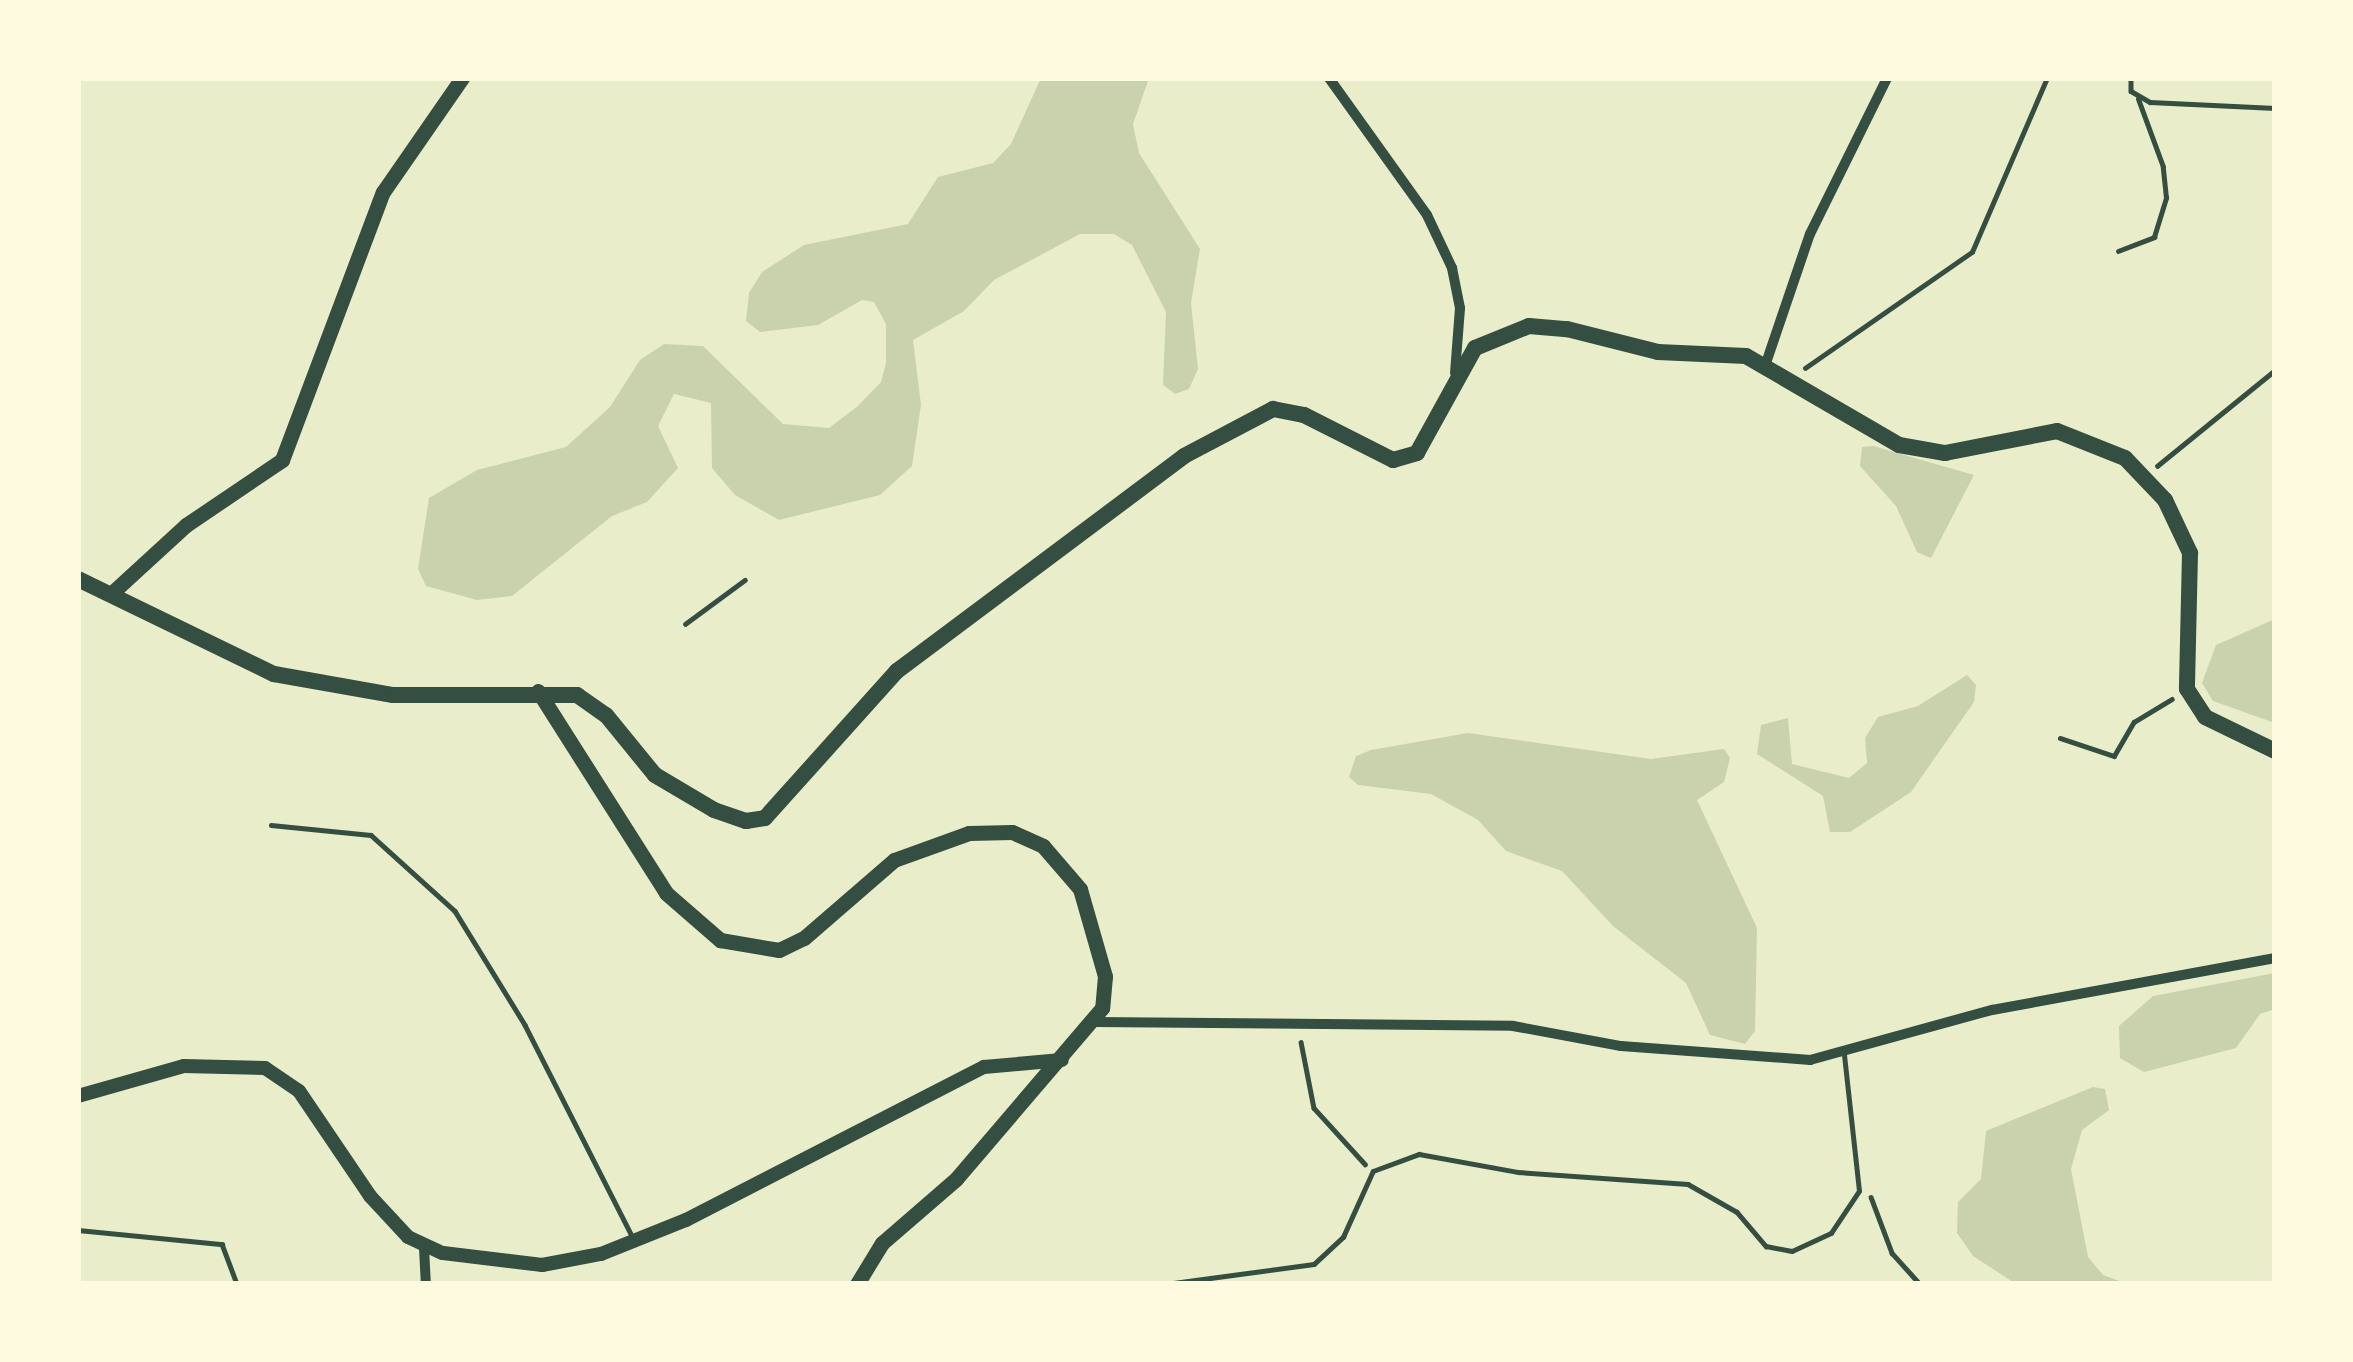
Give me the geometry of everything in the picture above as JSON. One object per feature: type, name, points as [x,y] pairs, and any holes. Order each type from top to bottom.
[{"type":"main road","points":[[114,590],[186,525],[282,460],[383,192],[462,78]]},
{"type":"main road","points":[[78,579],[114,590],[215,652],[274,674],[393,694],[538,691],[593,704],[645,767],[714,810],[746,821],[765,818],[897,671],[1054,558],[1138,484],[1273,409],[1304,415],[1393,460],[1417,453],[1455,373],[1497,333],[1529,326],[1766,363],[1856,425],[1899,445],[1946,453],[2057,431],[2093,439],[2165,500],[2190,553],[2187,689],[2205,717],[2275,751]]},
{"type":"main road","points":[[538,691],[666,893],[720,940],[754,951],[804,938],[865,882],[927,843],[1012,832],[1043,846],[1080,889],[1106,976],[1094,1022],[956,1179],[882,1243],[857,1284]]},
{"type":"street","points":[[1329,78],[1427,215],[1452,268],[1460,308],[1455,373]]},
{"type":"street","points":[[1766,363],[1810,234],[1887,78]]},
{"type":"street","points":[[1094,1022],[1513,1026],[1692,1053],[1810,1060],[1844,1055],[1992,1010],[2275,958]]},
{"type":"street","points":[[78,1096],[217,1063],[283,1075],[392,1225],[424,1248],[542,1265],[635,1241],[983,1067],[1062,1060]]},
{"type":"street","points":[[424,1248],[426,1284]]},
{"type":"lane","points":[[271,825],[371,835],[455,910],[525,1025],[635,1241]]},
{"type":"lane","points":[[1166,1284],[1282,1273],[1327,1257],[1373,1171],[1419,1154],[1518,1172],[1688,1184],[1737,1212],[1766,1246],[1792,1251],[1831,1233],[1852,1208],[1861,1167],[1844,1055]]},
{"type":"path","points":[[1790,378],[1972,251],[2048,78]]},
{"type":"path","points":[[2118,251],[2154,237],[2166,198],[2131,78]]},
{"type":"path","points":[[2138,99],[2275,108]]},
{"type":"path","points":[[2144,478],[2275,370]]},
{"type":"path","points":[[685,624],[745,580]]},
{"type":"path","points":[[2060,738],[2114,756],[2134,722],[2187,689]]},
{"type":"path","points":[[1299,1024],[1314,1108],[1373,1171]]},
{"type":"path","points":[[1861,1167],[1892,1253],[1920,1284]]},
{"type":"path","points":[[78,1230],[222,1244],[237,1284]]},
{"type":"path","points":[[1982,1284],[1995,1284]]},
{"type":"green space","points":[[1041,78],[1149,78],[1133,124],[1139,153],[1200,249],[1191,303],[1198,369],[1189,389],[1175,394],[1163,385],[1166,312],[1132,245],[1114,234],[1080,234],[994,280],[964,311],[913,340],[921,405],[912,466],[880,495],[779,520],[735,495],[712,468],[711,403],[674,394],[658,426],[678,468],[647,502],[612,516],[512,596],[477,600],[426,586],[418,569],[429,498],[477,470],[566,447],[610,407],[640,360],[664,344],[703,346],[783,424],[829,428],[858,406],[881,382],[886,363],[886,324],[874,302],[862,300],[818,325],[760,332],[746,321],[749,293],[762,272],[804,245],[908,224],[938,177],[993,163],[1011,144]]},
{"type":"green space","points":[[1873,446],[1974,475],[1931,558],[1917,552],[1896,506],[1860,466],[1862,447]]},
{"type":"green space","points":[[2275,619],[2275,723],[2213,701],[2202,683],[2216,645]]},
{"type":"green space","points":[[1967,675],[1976,685],[1974,702],[1911,792],[1850,832],[1830,832],[1823,796],[1757,754],[1761,725],[1788,718],[1792,764],[1849,778],[1867,763],[1865,738],[1878,717],[1918,706]]},
{"type":"green space","points":[[1468,733],[1651,759],[1724,749],[1730,758],[1724,782],[1697,800],[1757,928],[1755,1031],[1745,1044],[1710,1035],[1686,983],[1613,926],[1562,871],[1506,851],[1478,820],[1431,794],[1358,785],[1349,777],[1356,756],[1371,750]]},
{"type":"green space","points":[[2275,973],[2275,1009],[2260,1014],[2236,1048],[2144,1072],[2120,1058],[2119,1026],[2153,996]]},
{"type":"green space","points":[[2093,1087],[2105,1089],[2109,1110],[2082,1130],[2071,1169],[2088,1257],[2103,1275],[2125,1283],[2175,1284],[2016,1284],[1973,1256],[1957,1233],[1958,1202],[1981,1179],[1986,1131]]}]
